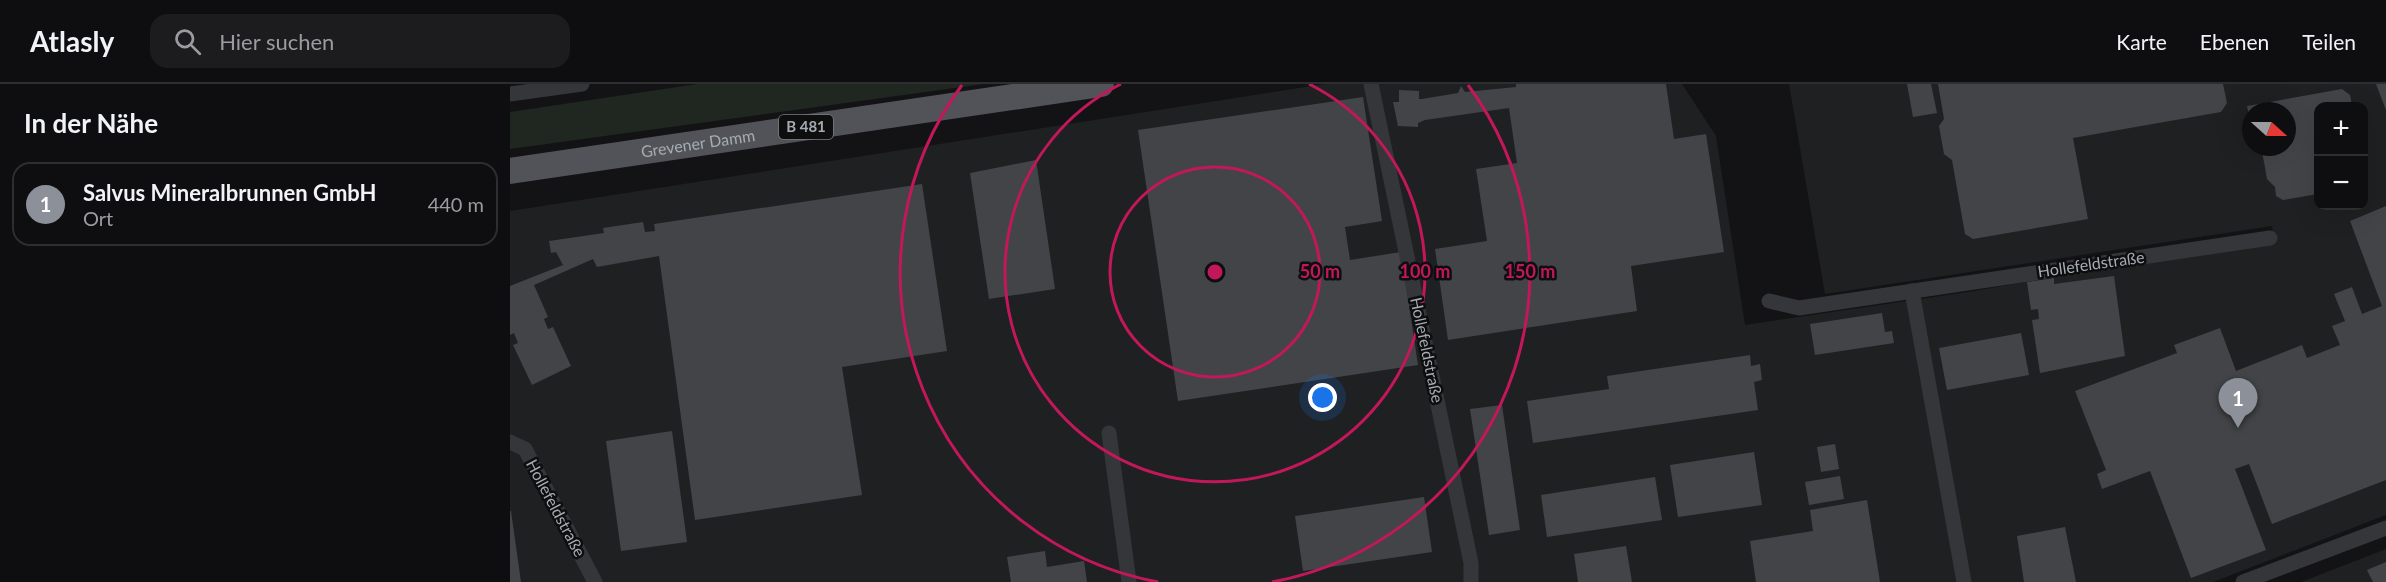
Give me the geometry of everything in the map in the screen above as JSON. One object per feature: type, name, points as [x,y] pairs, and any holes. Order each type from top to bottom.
[{"type":"main road","name":"Grevener Damm","points":[[510,171],[1101,84]]},
{"type":"street","points":[[510,94],[582,84]]},
{"type":"street","name":"Hollefeldstraße","points":[[1371,84],[1471,562],[1471,582]]},
{"type":"street","name":"Hollefeldstraße","points":[[1769,301],[1799,308],[2270,238]]},
{"type":"street","points":[[1912,291],[1964,582]]},
{"type":"street","points":[[1109,433],[1130,582]]},
{"type":"street","name":"Hollefeldstraße","points":[[510,442],[525,449],[595,582]]},
{"type":"street","points":[[2243,582],[2386,528]]},
{"type":"shaded area","points":[[697,84],[984,84],[510,149],[510,112]]},
{"type":"shaded area","points":[[1325,84],[1682,84],[1716,136],[1745,325],[1968,292],[2274,239],[2272,226],[1825,294],[1789,84],[2386,84],[2386,515],[2213,582],[510,582],[510,211]]},
{"type":"shaded area","points":[[2386,549],[2386,582],[2301,582]]},
{"type":"building","points":[[1516,84],[1666,84],[1674,139],[1706,134],[1724,252],[1631,266],[1637,311],[1448,340],[1435,249],[1487,241],[1476,169],[1517,163],[1509,108],[1425,120],[1418,123],[1418,127],[1398,126],[1393,102],[1399,102],[1399,90],[1419,91],[1419,99],[1422,99],[1458,93],[1461,86],[1465,92],[1516,87]]},
{"type":"building","points":[[1907,84],[1931,84],[1937,113],[1913,117]]},
{"type":"building","points":[[1938,84],[2223,84],[2227,103],[2221,112],[2073,138],[2088,219],[1973,239],[1965,234],[1952,160],[1944,154],[1939,126],[1944,119]]},
{"type":"building","points":[[2376,84],[2386,84],[2386,110]]},
{"type":"building","points":[[2342,89],[2350,95],[2351,102],[2314,102],[2314,195],[2283,200],[2276,196],[2275,187],[2267,179],[2263,156],[2296,156],[2296,102],[2269,102]]},
{"type":"building","points":[[1363,97],[1382,221],[1345,227],[1350,260],[1401,252],[1418,365],[1178,401],[1138,130]]},
{"type":"building","points":[[1036,160],[1055,289],[989,299],[970,173]]},
{"type":"building","points":[[922,184],[947,351],[842,367],[862,495],[695,520],[659,256],[597,267],[593,259],[534,285],[548,317],[544,319],[548,329],[553,327],[571,366],[532,385],[513,345],[518,343],[514,333],[510,335],[510,286],[563,265],[556,252],[551,253],[549,241],[604,233],[603,228],[643,222],[645,232],[655,231],[654,224]]},
{"type":"building","points":[[2386,206],[2386,480],[2272,524],[2249,464],[2235,469],[2266,550],[2191,578],[2150,471],[2102,489],[2097,474],[2106,470],[2075,391],[2177,353],[2174,345],[2220,328],[2236,371],[2302,345],[2307,358],[2340,345],[2332,326],[2345,321],[2334,294],[2352,287],[2362,314],[2382,306],[2350,221]]},
{"type":"building","points":[[2114,276],[2125,356],[2040,373],[2032,320],[2039,319],[2038,309],[2031,310],[2027,282],[2054,278],[2054,284]]},
{"type":"building","points":[[1882,313],[1885,332],[1892,331],[1894,343],[1815,355],[1810,324]]},
{"type":"building","points":[[2021,333],[2029,375],[1947,390],[1939,348]]},
{"type":"building","points":[[1750,355],[1751,366],[1760,364],[1762,380],[1754,382],[1758,410],[1533,443],[1527,401],[1609,389],[1607,376]]},
{"type":"building","points":[[1502,405],[1520,530],[1489,535],[1470,409]]},
{"type":"building","points":[[672,431],[687,542],[621,551],[606,441]]},
{"type":"building","points":[[1835,444],[1839,469],[1821,472],[1817,447]]},
{"type":"building","points":[[1754,452],[1762,505],[1678,517],[1670,465]]},
{"type":"building","points":[[1840,476],[1844,499],[1809,505],[1805,482]]},
{"type":"building","points":[[1655,477],[1662,520],[1547,537],[1541,495]]},
{"type":"building","points":[[1424,497],[1432,552],[1303,571],[1295,516]]},
{"type":"building","points":[[1867,500],[1880,582],[1756,582],[1750,541],[1813,531],[1810,510]]},
{"type":"building","points":[[511,511],[521,582],[510,582]]},
{"type":"building","points":[[2065,527],[2076,582],[2024,582],[2017,536]]},
{"type":"building","points":[[1626,546],[1632,582],[1578,582],[1574,554]]},
{"type":"building","points":[[1045,551],[1047,567],[1084,561],[1087,582],[1011,582],[1007,557]]},
{"type":"building","points":[[2386,562],[2386,582],[2373,582],[2367,570]]},
{"type":"place","name":"Salvus Mineralbrunnen GmbH","points":[[2238,428]]}]
